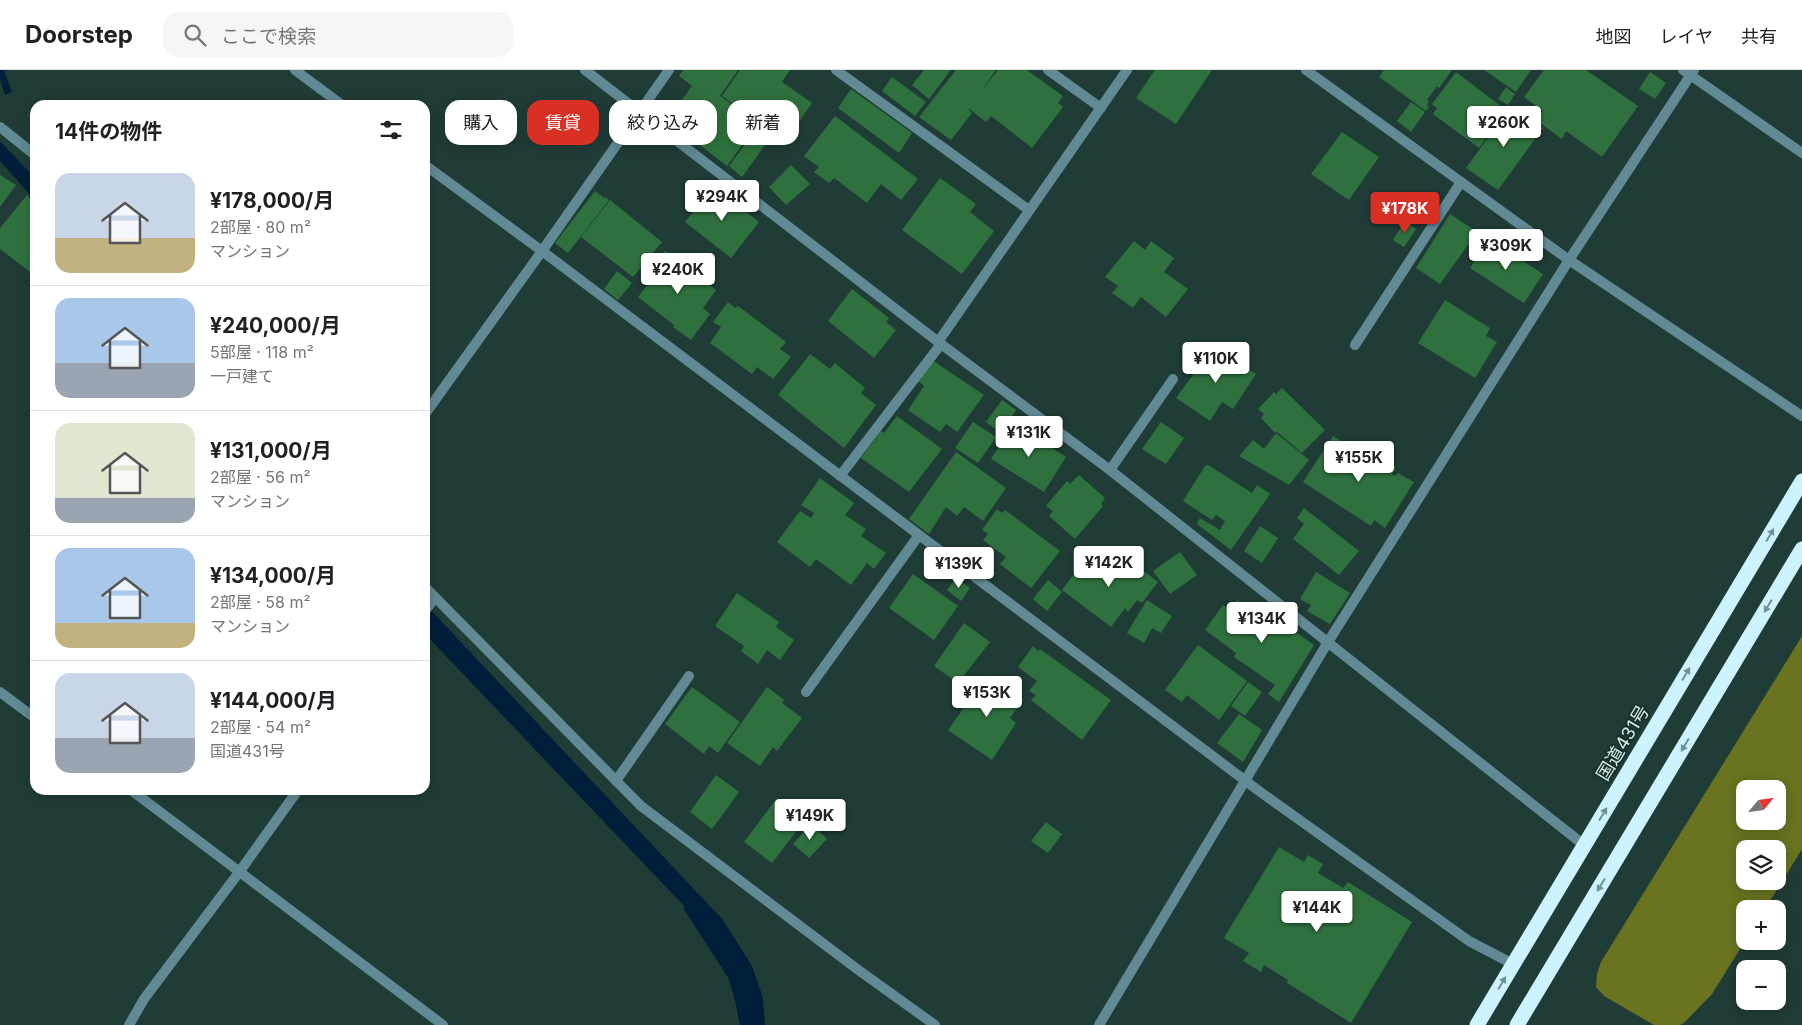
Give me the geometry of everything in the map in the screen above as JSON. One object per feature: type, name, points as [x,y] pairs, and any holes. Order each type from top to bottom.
[{"type":"highway","name":"国道431号","points":[[1477,1025],[1802,481]]},
{"type":"highway","points":[[1517,1025],[1802,549]]},
{"type":"street","points":[[295,70],[335,100]]},
{"type":"street","points":[[585,70],[624,100]]},
{"type":"street","points":[[648,100],[669,70]]},
{"type":"street","points":[[836,70],[1029,210]]},
{"type":"street","points":[[1048,70],[1101,108]]},
{"type":"street","points":[[840,476],[940,343],[1029,210],[1127,70]]},
{"type":"street","points":[[1306,70],[1569,260],[1802,416]]},
{"type":"street","points":[[1100,1025],[1328,642],[1689,72],[1802,153]]},
{"type":"street","points":[[0,127],[30,151]]},
{"type":"street","points":[[430,407],[617,145]]},
{"type":"street","points":[[683,145],[940,343],[1110,470],[1584,845]]},
{"type":"street","points":[[430,169],[1245,780],[1469,940],[1513,964]]},
{"type":"street","points":[[1356,345],[1461,182]]},
{"type":"street","points":[[1110,470],[1172,379]]},
{"type":"street","points":[[806,692],[919,536]]},
{"type":"street","points":[[430,593],[649,812],[857,969],[935,1025]]},
{"type":"street","points":[[430,603],[434,597]]},
{"type":"street","points":[[616,781],[689,676]]},
{"type":"street","points":[[0,692],[30,714]]},
{"type":"street","points":[[138,795],[443,1025]]},
{"type":"street","points":[[129,1025],[144,999],[294,795]]},
{"type":"green space","points":[[1802,636],[1802,849],[1786,875],[1786,840],[1736,840],[1736,890],[1777,890],[1771,900],[1736,900],[1736,950],[1739,950],[1712,994],[1685,1022],[1680,1025],[1654,1025],[1604,996],[1596,987],[1597,974],[1601,962]]},
{"type":"water","points":[[0,70],[4,70],[12,92],[5,95],[0,79]]},
{"type":"water","points":[[0,141],[30,173],[30,194],[0,161]]},
{"type":"water","points":[[430,609],[723,920],[752,966],[763,998],[765,1025],[745,1025],[742,996],[735,974],[707,930],[430,639]]},
{"type":"building","points":[[683,70],[738,70],[720,96],[727,101],[727,145],[742,145],[727,166],[700,145],[717,145],[717,100],[682,100],[692,86],[679,76]]},
{"type":"building","points":[[740,70],[790,70],[782,82],[812,103],[799,122],[799,100],[727,100],[722,96]]},
{"type":"building","points":[[924,70],[951,70],[929,99],[912,85]]},
{"type":"building","points":[[956,70],[996,70],[981,91],[998,70],[1027,70],[1063,96],[1058,103],[1063,107],[1032,148],[991,116],[986,122],[967,107],[972,113],[951,140],[919,117]]},
{"type":"building","points":[[1155,70],[1212,70],[1176,124],[1136,98]]},
{"type":"building","points":[[1384,70],[1452,70],[1439,88],[1437,86],[1427,100],[1429,101],[1427,106],[1429,107],[1426,111],[1379,77]]},
{"type":"building","points":[[1484,70],[1531,70],[1516,92]]},
{"type":"building","points":[[1544,70],[1586,70],[1638,106],[1602,157],[1566,131],[1562,139],[1536,120],[1543,111],[1524,97]]},
{"type":"building","points":[[1456,72],[1506,110],[1479,148],[1433,114],[1437,108],[1432,104]]},
{"type":"building","points":[[1650,72],[1666,83],[1655,99],[1639,89]]},
{"type":"building","points":[[892,77],[926,102],[915,116],[882,91]]},
{"type":"building","points":[[1506,87],[1515,94],[1508,105],[1498,99]]},
{"type":"building","points":[[851,89],[912,133],[899,153],[838,108]]},
{"type":"building","points":[[1411,102],[1425,112],[1411,132],[1397,121]]},
{"type":"building","points":[[1511,106],[1543,128],[1498,190],[1466,168]]},
{"type":"building","points":[[835,116],[918,179],[901,200],[881,184],[867,203],[834,178],[829,183],[814,172],[819,167],[804,156]]},
{"type":"building","points":[[1342,132],[1379,157],[1349,200],[1311,174]]},
{"type":"building","points":[[744,145],[765,145],[742,177],[729,166]]},
{"type":"building","points":[[791,165],[810,184],[786,205],[769,187]]},
{"type":"building","points":[[0,175],[16,185],[0,207]]},
{"type":"building","points":[[940,178],[976,204],[970,212],[994,231],[962,274],[902,230]]},
{"type":"building","points":[[714,187],[759,222],[731,258],[685,222]]},
{"type":"building","points":[[595,191],[609,200],[568,253],[555,243]]},
{"type":"building","points":[[27,195],[30,199],[30,272],[0,249],[0,228]]},
{"type":"building","points":[[610,200],[662,242],[633,277],[581,237]]},
{"type":"building","points":[[1450,214],[1477,232],[1440,284],[1416,268]]},
{"type":"building","points":[[1405,221],[1416,229],[1404,247],[1393,240]]},
{"type":"building","points":[[1489,239],[1543,274],[1524,303],[1470,268]]},
{"type":"building","points":[[1134,241],[1145,250],[1151,241],[1174,258],[1164,272],[1188,289],[1166,317],[1141,297],[1133,308],[1112,293],[1118,286],[1105,277]]},
{"type":"building","points":[[665,251],[716,290],[703,308],[710,314],[691,340],[638,297],[657,273],[651,268]]},
{"type":"building","points":[[617,271],[632,283],[618,300],[604,289]]},
{"type":"building","points":[[852,289],[889,318],[886,322],[896,330],[874,358],[828,321]]},
{"type":"building","points":[[1445,300],[1490,328],[1486,336],[1497,342],[1475,378],[1418,343]]},
{"type":"building","points":[[728,302],[735,308],[738,306],[786,342],[780,349],[791,357],[773,379],[757,367],[752,374],[710,343],[721,327],[713,322]]},
{"type":"building","points":[[1214,346],[1256,374],[1233,409],[1222,402],[1210,421],[1176,398]]},
{"type":"building","points":[[810,354],[830,369],[835,363],[865,388],[861,393],[876,405],[844,448],[778,395]]},
{"type":"building","points":[[932,360],[984,395],[957,432],[946,424],[940,432],[908,410],[924,386],[917,380]]},
{"type":"building","points":[[1282,388],[1325,430],[1302,453],[1276,431],[1275,433],[1261,418],[1264,414],[1258,409],[1274,392],[1276,394]]},
{"type":"building","points":[[1002,400],[1016,410],[1000,433],[986,422]]},
{"type":"building","points":[[897,416],[942,449],[909,492],[861,458],[881,431],[884,433]]},
{"type":"building","points":[[973,422],[996,437],[978,463],[955,448]]},
{"type":"building","points":[[1161,422],[1184,438],[1166,464],[1142,449]]},
{"type":"building","points":[[1014,423],[1066,457],[1044,492],[991,459]]},
{"type":"building","points":[[1276,433],[1309,460],[1289,485],[1239,456],[1253,440],[1264,449]]},
{"type":"building","points":[[1333,436],[1373,461],[1377,455],[1396,467],[1392,474],[1395,476],[1398,473],[1414,482],[1385,528],[1374,520],[1371,526],[1303,482]]},
{"type":"building","points":[[956,452],[1006,488],[983,521],[964,507],[957,516],[946,507],[929,534],[909,519]]},
{"type":"building","points":[[1208,465],[1252,493],[1257,485],[1270,494],[1231,550],[1197,524],[1200,518],[1220,530],[1225,521],[1216,515],[1212,520],[1183,501],[1205,466]]},
{"type":"building","points":[[1079,475],[1105,498],[1101,504],[1103,506],[1075,539],[1049,516],[1053,511],[1046,506],[1067,481],[1070,484]]},
{"type":"building","points":[[820,478],[854,503],[845,515],[866,529],[861,536],[886,553],[874,569],[867,563],[851,585],[816,559],[810,567],[777,542],[800,511],[811,518],[814,513],[801,505]]},
{"type":"building","points":[[1304,508],[1359,551],[1339,575],[1293,539],[1304,524],[1297,518]]},
{"type":"building","points":[[997,509],[1002,513],[1005,510],[1060,551],[1031,588],[1000,564],[1006,557],[983,540],[988,534],[982,530]]},
{"type":"building","points":[[1260,526],[1278,538],[1262,563],[1244,551]]},
{"type":"building","points":[[1180,552],[1197,575],[1170,594],[1153,571]]},
{"type":"building","points":[[1087,556],[1103,566],[1109,559],[1124,571],[1132,562],[1158,582],[1142,603],[1137,600],[1128,612],[1125,608],[1111,627],[1062,590]]},
{"type":"building","points":[[1316,572],[1350,593],[1330,624],[1307,611],[1311,605],[1300,599]]},
{"type":"building","points":[[913,574],[958,606],[934,640],[889,608]]},
{"type":"building","points":[[956,578],[970,588],[961,601],[947,590]]},
{"type":"building","points":[[1048,580],[1062,592],[1047,611],[1033,599]]},
{"type":"building","points":[[737,593],[779,622],[776,627],[794,640],[780,660],[767,650],[758,664],[741,651],[744,646],[715,626]]},
{"type":"building","points":[[1147,600],[1172,616],[1161,633],[1152,628],[1144,643],[1127,633]]},
{"type":"building","points":[[1237,600],[1260,616],[1264,610],[1314,645],[1279,702],[1268,694],[1275,685],[1234,657],[1236,653],[1205,630],[1223,605],[1230,610]]},
{"type":"building","points":[[964,623],[990,642],[958,683],[934,666]]},
{"type":"building","points":[[1198,645],[1247,681],[1219,720],[1187,695],[1182,702],[1165,690]]},
{"type":"building","points":[[1033,646],[1038,651],[1040,649],[1111,700],[1082,740],[1031,700],[1036,695],[1029,691],[1037,681],[1018,667]]},
{"type":"building","points":[[987,675],[1023,700],[1010,718],[1016,723],[992,760],[948,730]]},
{"type":"building","points":[[1248,682],[1262,692],[1245,716],[1231,706]]},
{"type":"building","points":[[692,687],[740,722],[718,753],[709,746],[704,754],[665,724]]},
{"type":"building","points":[[767,687],[784,700],[782,703],[802,718],[777,751],[773,747],[760,766],[727,743]]},
{"type":"building","points":[[1239,714],[1262,730],[1243,762],[1217,743]]},
{"type":"building","points":[[716,775],[739,792],[712,829],[690,812]]},
{"type":"building","points":[[777,798],[805,820],[772,863],[744,842]]},
{"type":"building","points":[[1046,822],[1062,834],[1048,853],[1031,841]]},
{"type":"building","points":[[811,824],[827,839],[809,858],[793,844]]},
{"type":"building","points":[[1279,847],[1304,862],[1308,855],[1323,864],[1318,873],[1343,888],[1348,882],[1412,922],[1351,1023],[1287,983],[1288,980],[1264,965],[1261,972],[1243,961],[1249,953],[1224,938]]},
{"type":"waterway","points":[[689,908],[733,976],[745,1025]]}]
